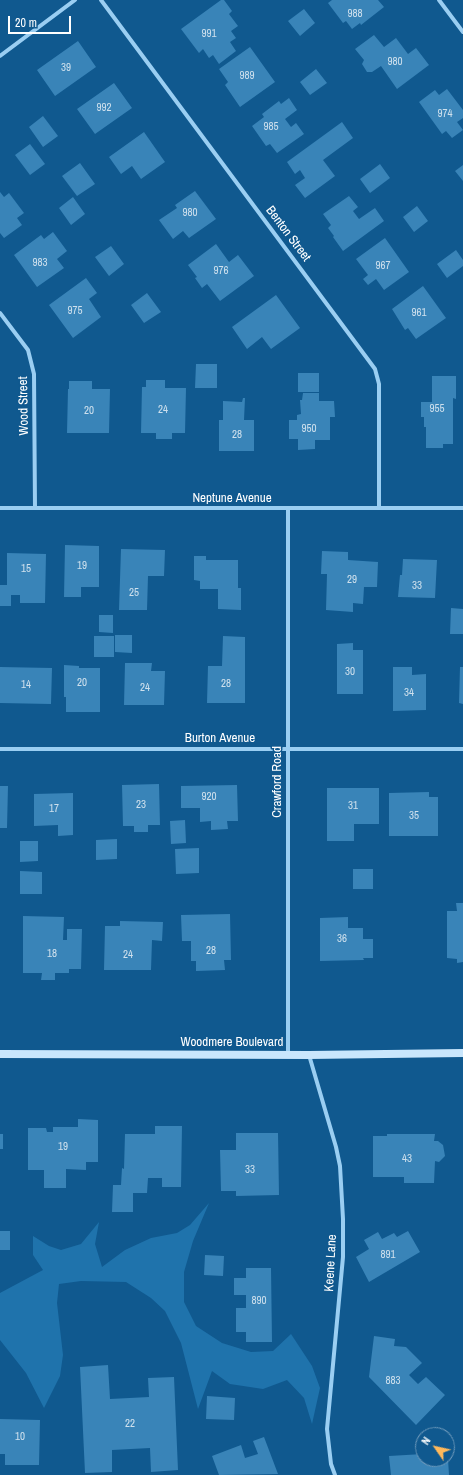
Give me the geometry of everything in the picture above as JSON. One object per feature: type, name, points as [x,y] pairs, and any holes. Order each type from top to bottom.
[{"type":"street","points":[[0,56],[75,0]]},
{"type":"street","name":"Benton Street","points":[[101,0],[375,369],[379,384],[380,507]]},
{"type":"street","points":[[439,0],[463,32]]},
{"type":"street","name":"Wood Street","points":[[0,313],[28,350],[34,374],[35,508]]},
{"type":"street","name":"Neptune Avenue","points":[[0,508],[463,508]]},
{"type":"street","name":"Crawford Road","points":[[288,509],[288,1055]]},
{"type":"street","name":"Burton Avenue","points":[[0,749],[463,749]]},
{"type":"street","name":"Woodmere Boulevard","points":[[0,1054],[309,1055],[463,1053]]},
{"type":"street","name":"Keene Lane","points":[[309,1055],[336,1147],[340,1166],[343,1219],[343,1257],[327,1430],[331,1464],[335,1475]]},
{"type":"shaded area","points":[[209,1203],[193,1241],[184,1272],[184,1302],[196,1326],[222,1343],[251,1352],[273,1351],[291,1334],[312,1366],[320,1388],[312,1424],[304,1398],[287,1380],[263,1389],[230,1384],[212,1371],[198,1409],[181,1343],[165,1311],[151,1298],[126,1282],[81,1281],[59,1284],[57,1303],[63,1355],[60,1376],[44,1408],[26,1373],[0,1340],[0,1293],[43,1270],[33,1255],[33,1236],[49,1246],[61,1250],[81,1244],[99,1222],[95,1244],[102,1267],[125,1250],[151,1238],[177,1233],[190,1225]]},
{"type":"building","points":[[221,0],[224,0],[232,11],[229,14],[238,26],[231,31],[236,38],[230,42],[236,51],[219,64],[213,55],[209,58],[203,49],[199,53],[181,29]]},
{"type":"building","points":[[332,0],[378,0],[384,7],[361,25],[360,23],[352,29],[346,21],[343,23],[328,3]]},
{"type":"building","points":[[304,9],[315,23],[300,36],[288,21]]},
{"type":"building","points":[[374,35],[384,47],[396,38],[408,54],[416,48],[429,65],[397,89],[381,66],[372,72],[367,72],[362,64],[364,60],[355,49]]},
{"type":"building","points":[[78,41],[96,67],[55,96],[37,70]]},
{"type":"building","points":[[250,47],[275,82],[240,107],[225,85],[228,82],[219,69]]},
{"type":"building","points":[[316,69],[327,83],[310,95],[300,82]]},
{"type":"building","points":[[114,83],[132,108],[95,134],[77,109]]},
{"type":"building","points":[[447,89],[463,110],[463,118],[457,122],[463,130],[452,138],[446,131],[442,134],[419,102],[435,90],[439,95]]},
{"type":"building","points":[[289,98],[297,110],[285,119],[291,127],[296,123],[304,134],[277,153],[270,144],[266,146],[252,126],[264,117],[262,114],[279,101],[281,104]]},
{"type":"building","points":[[43,116],[58,136],[43,147],[29,127]]},
{"type":"building","points":[[342,122],[353,138],[323,160],[335,176],[305,198],[295,185],[305,178],[300,170],[295,174],[287,162]]},
{"type":"building","points":[[144,132],[165,162],[141,179],[132,166],[121,174],[109,157]]},
{"type":"building","points":[[30,144],[45,164],[30,175],[15,155]]},
{"type":"building","points":[[80,163],[95,184],[77,196],[62,176]]},
{"type":"building","points":[[380,164],[390,178],[370,193],[360,179]]},
{"type":"building","points":[[463,165],[463,181],[455,171]]},
{"type":"building","points":[[195,191],[216,219],[189,238],[183,231],[173,239],[159,220],[177,208],[175,205]]},
{"type":"building","points":[[0,192],[4,197],[9,193],[24,213],[17,218],[22,225],[4,238],[0,233]]},
{"type":"building","points":[[349,196],[358,207],[353,211],[359,219],[375,208],[384,221],[343,251],[328,228],[331,225],[323,214]]},
{"type":"building","points":[[73,197],[85,214],[71,225],[59,208]]},
{"type":"building","points":[[417,206],[428,221],[414,232],[403,217]]},
{"type":"building","points":[[53,232],[67,251],[57,259],[64,268],[37,287],[14,255],[41,235],[44,239]]},
{"type":"building","points":[[385,238],[409,272],[384,290],[376,279],[368,285],[363,279],[368,275],[356,259]]},
{"type":"building","points":[[216,244],[229,262],[238,255],[254,276],[220,301],[207,284],[202,288],[195,278],[197,277],[188,265]]},
{"type":"building","points":[[111,246],[124,264],[109,276],[95,257]]},
{"type":"building","points":[[456,250],[463,260],[463,266],[447,278],[437,264]]},
{"type":"building","points":[[86,278],[97,293],[89,299],[101,317],[73,338],[49,305]]},
{"type":"building","points":[[423,286],[446,318],[416,339],[408,328],[405,330],[392,309]]},
{"type":"building","points":[[147,293],[161,312],[144,323],[131,305]]},
{"type":"building","points":[[276,295],[300,328],[271,349],[262,337],[247,349],[232,327]]},
{"type":"building","points":[[196,364],[217,364],[217,388],[195,388]]},
{"type":"building","points":[[298,373],[319,373],[319,392],[298,392]]},
{"type":"building","points":[[432,376],[456,376],[456,399],[453,398],[453,444],[443,444],[443,448],[426,448],[426,427],[424,427],[424,417],[421,417],[421,402],[432,402]]},
{"type":"building","points":[[146,380],[165,380],[165,388],[186,388],[185,433],[172,433],[172,439],[156,439],[156,433],[141,433],[142,387],[146,387]]},
{"type":"building","points":[[69,381],[92,381],[92,389],[110,389],[109,433],[67,433]]},
{"type":"building","points":[[303,393],[319,393],[319,401],[334,401],[335,417],[330,417],[330,440],[315,440],[315,449],[298,450],[298,439],[289,439],[289,420],[297,420],[297,415],[301,414],[300,400],[302,400]]},
{"type":"building","points":[[243,398],[245,398],[244,420],[254,420],[254,451],[219,451],[219,420],[223,420],[223,401],[242,402]]},
{"type":"building","points":[[65,545],[99,546],[99,587],[81,587],[81,597],[64,597]]},
{"type":"building","points":[[121,549],[165,550],[164,576],[148,576],[147,610],[119,610]]},
{"type":"building","points":[[322,551],[348,552],[348,560],[378,562],[377,587],[364,587],[363,604],[353,603],[353,612],[326,610],[327,574],[321,574]]},
{"type":"building","points":[[7,553],[46,554],[45,603],[20,603],[20,595],[11,595],[11,606],[0,606],[0,585],[7,585]]},
{"type":"building","points":[[194,556],[206,556],[206,560],[238,560],[238,588],[241,588],[241,610],[218,609],[218,589],[200,589],[200,581],[194,580]]},
{"type":"building","points":[[403,559],[437,560],[435,598],[398,597]]},
{"type":"building","points":[[451,608],[463,609],[463,634],[450,634]]},
{"type":"building","points":[[99,615],[113,615],[113,633],[99,632]]},
{"type":"building","points":[[115,635],[132,635],[132,653],[115,652]]},
{"type":"building","points":[[94,636],[114,636],[114,657],[94,657]]},
{"type":"building","points":[[223,636],[245,637],[245,703],[207,703],[208,666],[222,666]]},
{"type":"building","points":[[353,643],[353,650],[363,650],[363,694],[337,694],[337,644]]},
{"type":"building","points":[[125,663],[152,663],[151,671],[165,671],[164,705],[124,705]]},
{"type":"building","points":[[64,665],[79,666],[79,668],[100,668],[100,712],[66,712],[66,697],[64,697]]},
{"type":"building","points":[[0,667],[52,668],[51,704],[0,703]]},
{"type":"building","points":[[393,667],[412,667],[412,675],[426,674],[426,710],[393,711]]},
{"type":"building","points":[[460,667],[463,667],[463,704],[459,703]]},
{"type":"building","points":[[159,784],[160,825],[148,825],[148,832],[134,832],[134,826],[123,826],[122,785]]},
{"type":"building","points":[[237,785],[238,821],[227,821],[228,829],[211,830],[211,821],[200,822],[200,808],[181,808],[181,786]]},
{"type":"building","points":[[0,786],[8,786],[7,828],[0,828]]},
{"type":"building","points":[[327,788],[379,788],[379,824],[354,824],[354,841],[327,841]]},
{"type":"building","points":[[429,792],[429,797],[438,797],[438,836],[389,836],[389,793]]},
{"type":"building","points":[[73,793],[73,835],[58,836],[58,825],[34,826],[34,794]]},
{"type":"building","points":[[185,820],[186,843],[171,844],[170,821]]},
{"type":"building","points":[[117,839],[117,859],[96,860],[96,840]]},
{"type":"building","points":[[20,841],[38,841],[38,861],[20,862]]},
{"type":"building","points":[[199,848],[199,873],[176,874],[175,849]]},
{"type":"building","points":[[353,869],[373,869],[373,889],[353,889]]},
{"type":"building","points":[[20,871],[42,872],[42,894],[20,894]]},
{"type":"building","points":[[456,903],[463,903],[463,962],[457,963],[457,959],[447,958],[447,911],[457,911]]},
{"type":"building","points":[[230,914],[231,960],[224,960],[225,970],[196,971],[196,961],[191,961],[191,941],[182,941],[181,915]]},
{"type":"building","points":[[23,916],[64,917],[63,940],[67,940],[67,929],[82,929],[81,969],[69,969],[69,973],[55,973],[55,980],[41,980],[42,973],[23,973]]},
{"type":"building","points":[[348,917],[348,928],[363,928],[363,939],[373,939],[373,958],[363,958],[364,960],[320,961],[320,918]]},
{"type":"building","points":[[120,921],[163,922],[162,941],[152,940],[151,970],[104,970],[105,926],[120,926]]},
{"type":"building","points":[[78,1119],[98,1120],[98,1162],[86,1162],[86,1170],[66,1169],[66,1188],[44,1188],[44,1170],[28,1170],[28,1128],[46,1128],[47,1132],[53,1132],[53,1127],[78,1127]]},
{"type":"building","points":[[155,1126],[182,1126],[181,1187],[162,1187],[162,1178],[148,1178],[147,1193],[133,1193],[133,1212],[112,1212],[113,1185],[121,1185],[122,1168],[124,1169],[125,1134],[155,1134]]},
{"type":"building","points":[[236,1133],[278,1133],[279,1195],[236,1196],[236,1191],[221,1191],[220,1150],[236,1150]]},
{"type":"building","points":[[0,1134],[3,1134],[3,1149],[0,1149]]},
{"type":"building","points":[[387,1134],[435,1134],[434,1141],[438,1141],[443,1145],[445,1156],[439,1162],[435,1161],[434,1183],[404,1183],[404,1177],[373,1177],[373,1136],[387,1136]]},
{"type":"building","points":[[0,1231],[10,1231],[10,1250],[0,1250]]},
{"type":"building","points":[[408,1231],[420,1252],[369,1282],[356,1257],[369,1249],[364,1240],[378,1232],[382,1239],[394,1233],[397,1237]]},
{"type":"building","points":[[205,1255],[224,1256],[223,1276],[204,1275]]},
{"type":"building","points":[[246,1268],[271,1268],[272,1342],[246,1342],[246,1332],[236,1332],[236,1308],[246,1308],[246,1295],[234,1295],[234,1278],[246,1278]]},
{"type":"building","points":[[374,1336],[395,1339],[394,1346],[406,1347],[422,1363],[409,1375],[418,1384],[426,1377],[445,1395],[416,1425],[369,1377]]},
{"type":"building","points":[[108,1365],[110,1399],[149,1397],[148,1378],[174,1377],[178,1470],[151,1472],[150,1448],[112,1450],[112,1472],[85,1473],[80,1367]]},
{"type":"building","points":[[207,1396],[235,1398],[234,1420],[206,1419]]},
{"type":"building","points":[[0,1419],[40,1420],[39,1465],[5,1465],[5,1454],[0,1454]]},
{"type":"building","points":[[264,1437],[278,1474],[219,1475],[212,1456],[241,1445],[245,1458],[258,1454],[253,1441]]},
{"type":"building","points":[[415,1454],[415,1467],[448,1467],[449,1475],[391,1475],[389,1456]]}]
